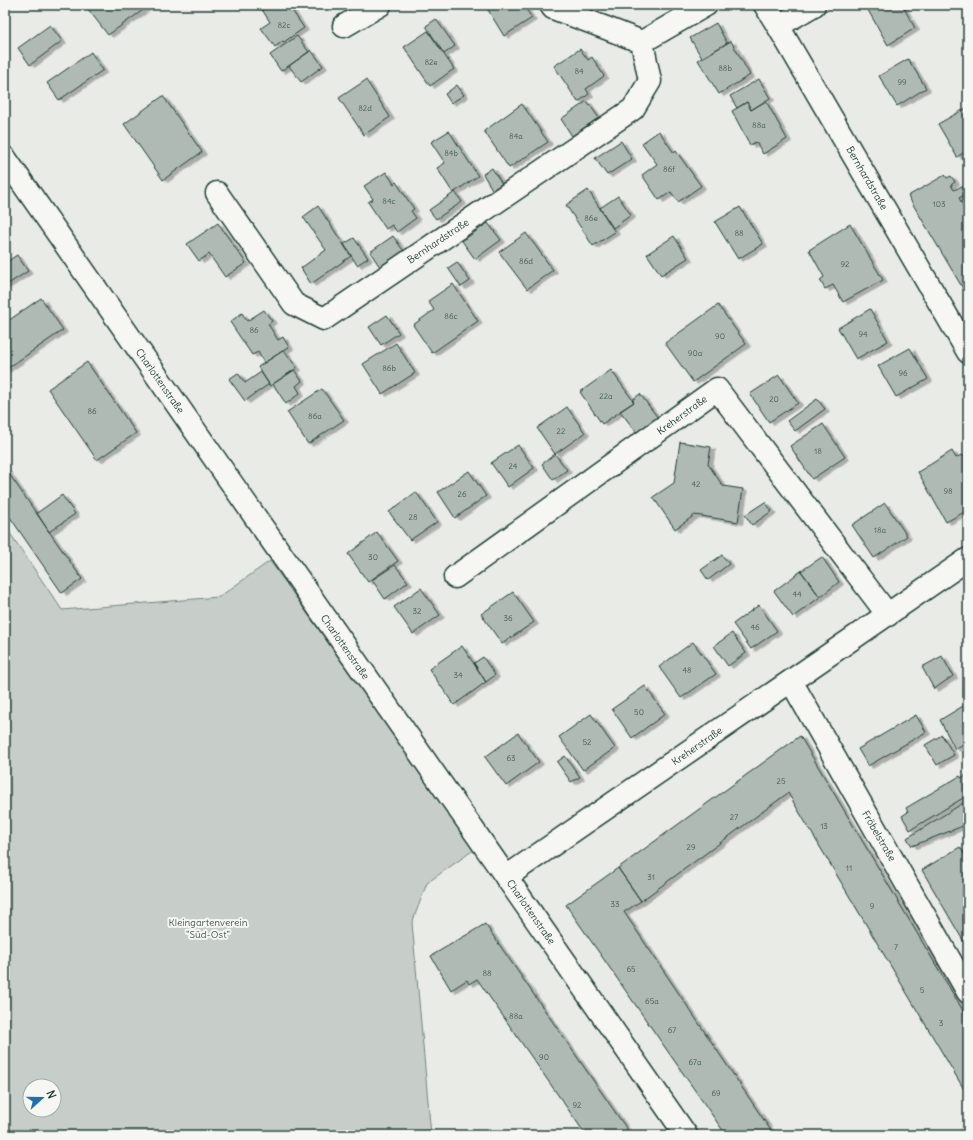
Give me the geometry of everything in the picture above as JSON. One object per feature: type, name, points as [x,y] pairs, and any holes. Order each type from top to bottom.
[{"type":"street","points":[[344,26],[380,5]]},
{"type":"street","points":[[551,5],[553,8],[642,42],[706,5]]},
{"type":"street","name":"Bernhardstraße","points":[[765,5],[968,352]]},
{"type":"street","points":[[778,26],[814,5]]},
{"type":"street","name":"Bernhardstraße","points":[[218,193],[294,304],[324,319],[633,109],[650,81],[642,42]]},
{"type":"street","name":"Charlottenstraße","points":[[5,158],[686,1135]]},
{"type":"street","name":"Kreherstraße","points":[[455,577],[717,389],[888,615]]},
{"type":"street","name":"Kreherstraße","points":[[506,878],[968,560]]},
{"type":"street","name":"Fröbelstraße","points":[[791,681],[968,992]]},
{"type":"green space","name":"Kleingartenverein \"Süd-Ost\"","points":[[5,526],[62,610],[219,597],[270,561],[475,849],[427,883],[412,923],[431,1135],[5,1135]]},
{"type":"building","points":[[93,5],[150,5],[108,35],[88,9]]},
{"type":"building","points":[[259,5],[291,5],[289,6],[304,28],[275,47],[261,28],[270,22]]},
{"type":"building","points":[[485,5],[523,5],[532,18],[504,36]]},
{"type":"building","points":[[865,5],[902,5],[915,28],[888,45]]},
{"type":"building","points":[[436,19],[455,46],[444,54],[426,26]]},
{"type":"building","points":[[716,23],[727,43],[702,58],[690,38]]},
{"type":"building","points":[[50,25],[62,41],[30,65],[18,48]]},
{"type":"building","points":[[428,31],[454,69],[430,86],[404,47]]},
{"type":"building","points":[[297,36],[309,52],[281,71],[270,55]]},
{"type":"building","points":[[731,41],[750,75],[719,94],[698,60]]},
{"type":"building","points":[[580,49],[588,60],[592,57],[604,76],[586,89],[589,94],[578,102],[554,66]]},
{"type":"building","points":[[311,50],[323,66],[301,82],[289,66]]},
{"type":"building","points":[[91,52],[103,70],[59,100],[47,83]]},
{"type":"building","points":[[908,59],[926,88],[897,106],[879,76]]},
{"type":"building","points":[[759,79],[770,98],[751,110],[747,102],[737,108],[730,96]]},
{"type":"building","points":[[366,80],[390,117],[364,135],[339,98]]},
{"type":"building","points":[[457,85],[464,95],[451,103],[445,94]]},
{"type":"building","points":[[163,96],[202,152],[163,180],[124,124]]},
{"type":"building","points":[[587,101],[599,118],[572,136],[561,119]]},
{"type":"building","points":[[766,101],[787,139],[763,154],[756,142],[750,145],[732,111],[747,102],[751,110]]},
{"type":"building","points":[[522,104],[548,142],[509,168],[484,131]]},
{"type":"building","points":[[968,107],[968,150],[957,157],[938,124]]},
{"type":"building","points":[[449,131],[478,176],[453,193],[437,168],[445,163],[431,142]]},
{"type":"building","points":[[659,131],[674,153],[676,151],[701,186],[678,202],[671,192],[659,200],[642,175],[657,164],[642,143]]},
{"type":"building","points":[[621,141],[632,159],[607,175],[595,158]]},
{"type":"building","points":[[492,168],[502,184],[493,191],[483,174]]},
{"type":"building","points":[[386,172],[394,184],[396,182],[414,209],[411,211],[416,218],[397,232],[392,225],[386,229],[368,202],[373,199],[364,186]]},
{"type":"building","points":[[945,175],[947,178],[951,176],[955,182],[951,185],[954,190],[962,186],[966,194],[959,198],[968,214],[968,297],[908,196]]},
{"type":"building","points":[[588,190],[615,232],[593,246],[566,205]]},
{"type":"building","points":[[455,192],[462,202],[436,219],[429,210]]},
{"type":"building","points":[[618,196],[631,215],[613,228],[600,208]]},
{"type":"building","points":[[318,206],[351,256],[311,284],[301,268],[326,250],[303,217]]},
{"type":"building","points":[[740,207],[763,244],[738,259],[715,222]]},
{"type":"building","points":[[218,223],[246,263],[225,277],[209,254],[199,261],[187,244]]},
{"type":"building","points":[[488,223],[501,240],[475,259],[462,241]]},
{"type":"building","points":[[850,224],[883,280],[843,302],[833,285],[825,289],[820,280],[824,277],[809,250]]},
{"type":"building","points":[[526,233],[553,270],[527,289],[499,252]]},
{"type":"building","points":[[393,236],[405,253],[382,270],[370,252]]},
{"type":"building","points":[[674,236],[688,258],[661,275],[647,254]]},
{"type":"building","points":[[354,238],[368,258],[357,265],[344,244]]},
{"type":"building","points":[[17,255],[28,271],[5,286],[5,263]]},
{"type":"building","points":[[457,262],[470,281],[461,287],[448,268]]},
{"type":"building","points":[[453,284],[478,321],[432,353],[413,325],[434,310],[428,301]]},
{"type":"building","points":[[41,298],[63,330],[5,370],[5,323]]},
{"type":"building","points":[[718,305],[746,344],[693,382],[665,343]]},
{"type":"building","points":[[870,309],[888,341],[856,359],[838,328]]},
{"type":"building","points":[[264,310],[272,321],[268,324],[278,340],[283,337],[289,347],[264,363],[258,352],[252,355],[230,322],[242,313],[247,321]]},
{"type":"building","points":[[387,315],[399,333],[381,345],[369,327]]},
{"type":"building","points":[[396,343],[415,373],[382,394],[363,364]]},
{"type":"building","points":[[910,348],[928,379],[896,397],[878,366]]},
{"type":"building","points":[[284,350],[297,368],[270,386],[258,367]]},
{"type":"building","points":[[87,362],[136,433],[97,460],[48,389]]},
{"type":"building","points":[[294,370],[302,381],[296,386],[300,393],[286,404],[273,384]]},
{"type":"building","points":[[611,370],[634,402],[602,424],[580,392]]},
{"type":"building","points":[[261,372],[269,384],[245,401],[229,379],[238,373],[245,383]]},
{"type":"building","points":[[779,375],[798,403],[769,422],[750,394]]},
{"type":"building","points":[[322,389],[344,420],[308,444],[287,412]]},
{"type":"building","points":[[640,394],[658,418],[637,433],[620,411],[634,402],[632,400]]},
{"type":"building","points":[[817,399],[825,409],[795,431],[787,421]]},
{"type":"building","points":[[567,407],[585,433],[555,454],[537,428]]},
{"type":"building","points":[[823,424],[845,457],[812,479],[790,446]]},
{"type":"building","points":[[680,442],[711,447],[708,464],[723,486],[743,489],[738,522],[695,515],[675,529],[653,497],[674,483]]},
{"type":"building","points":[[518,445],[534,468],[508,487],[491,463]]},
{"type":"building","points":[[952,451],[956,458],[961,455],[968,458],[968,510],[946,522],[918,472]]},
{"type":"building","points":[[555,454],[567,470],[553,480],[542,464]]},
{"type":"building","points":[[5,468],[82,579],[62,593],[5,510]]},
{"type":"building","points":[[469,471],[486,496],[455,518],[438,492]]},
{"type":"building","points":[[416,492],[437,522],[410,540],[389,512]]},
{"type":"building","points":[[62,495],[75,514],[49,532],[37,513]]},
{"type":"building","points":[[765,502],[772,511],[752,525],[745,515]]},
{"type":"building","points":[[885,503],[907,536],[874,558],[852,525]]},
{"type":"building","points":[[377,532],[398,561],[368,582],[348,554]]},
{"type":"building","points":[[722,555],[729,564],[708,580],[701,570]]},
{"type":"building","points":[[822,557],[839,582],[820,597],[801,571]]},
{"type":"building","points":[[395,565],[408,582],[385,599],[372,580]]},
{"type":"building","points":[[801,571],[820,597],[793,617],[774,591]]},
{"type":"building","points":[[421,588],[440,615],[413,634],[394,607]]},
{"type":"building","points":[[513,592],[534,622],[502,644],[481,614]]},
{"type":"building","points":[[759,605],[777,631],[751,649],[733,624]]},
{"type":"building","points":[[732,633],[746,653],[728,666],[714,646]]},
{"type":"building","points":[[693,642],[716,674],[681,698],[659,667]]},
{"type":"building","points":[[462,646],[486,682],[454,705],[429,669]]},
{"type":"building","points":[[942,656],[953,676],[934,689],[922,667]]},
{"type":"building","points":[[483,657],[495,675],[486,682],[474,663]]},
{"type":"building","points":[[645,686],[665,714],[632,738],[612,709]]},
{"type":"building","points":[[968,703],[968,741],[955,749],[940,720]]},
{"type":"building","points":[[591,714],[615,748],[583,770],[559,737]]},
{"type":"building","points":[[916,715],[926,732],[868,766],[858,749]]},
{"type":"building","points":[[518,733],[539,762],[506,786],[485,757]]},
{"type":"building","points":[[942,735],[954,755],[937,765],[925,745]]},
{"type":"building","points":[[800,736],[968,1019],[968,1096],[788,793],[641,901],[618,868]]},
{"type":"building","points":[[565,756],[580,777],[571,782],[557,762]]},
{"type":"building","points":[[968,774],[968,795],[910,830],[902,816],[908,812],[906,808],[960,776],[961,778]]},
{"type":"building","points":[[968,800],[968,824],[912,846],[907,838]]},
{"type":"building","points":[[960,847],[968,860],[968,949],[922,870]]},
{"type":"building","points":[[618,868],[641,901],[624,912],[774,1135],[726,1135],[566,905]]},
{"type":"building","points":[[485,924],[631,1135],[586,1135],[477,979],[469,984],[467,980],[451,990],[431,956]]},
{"type":"building","points":[[968,1127],[968,1135],[952,1135]]}]
